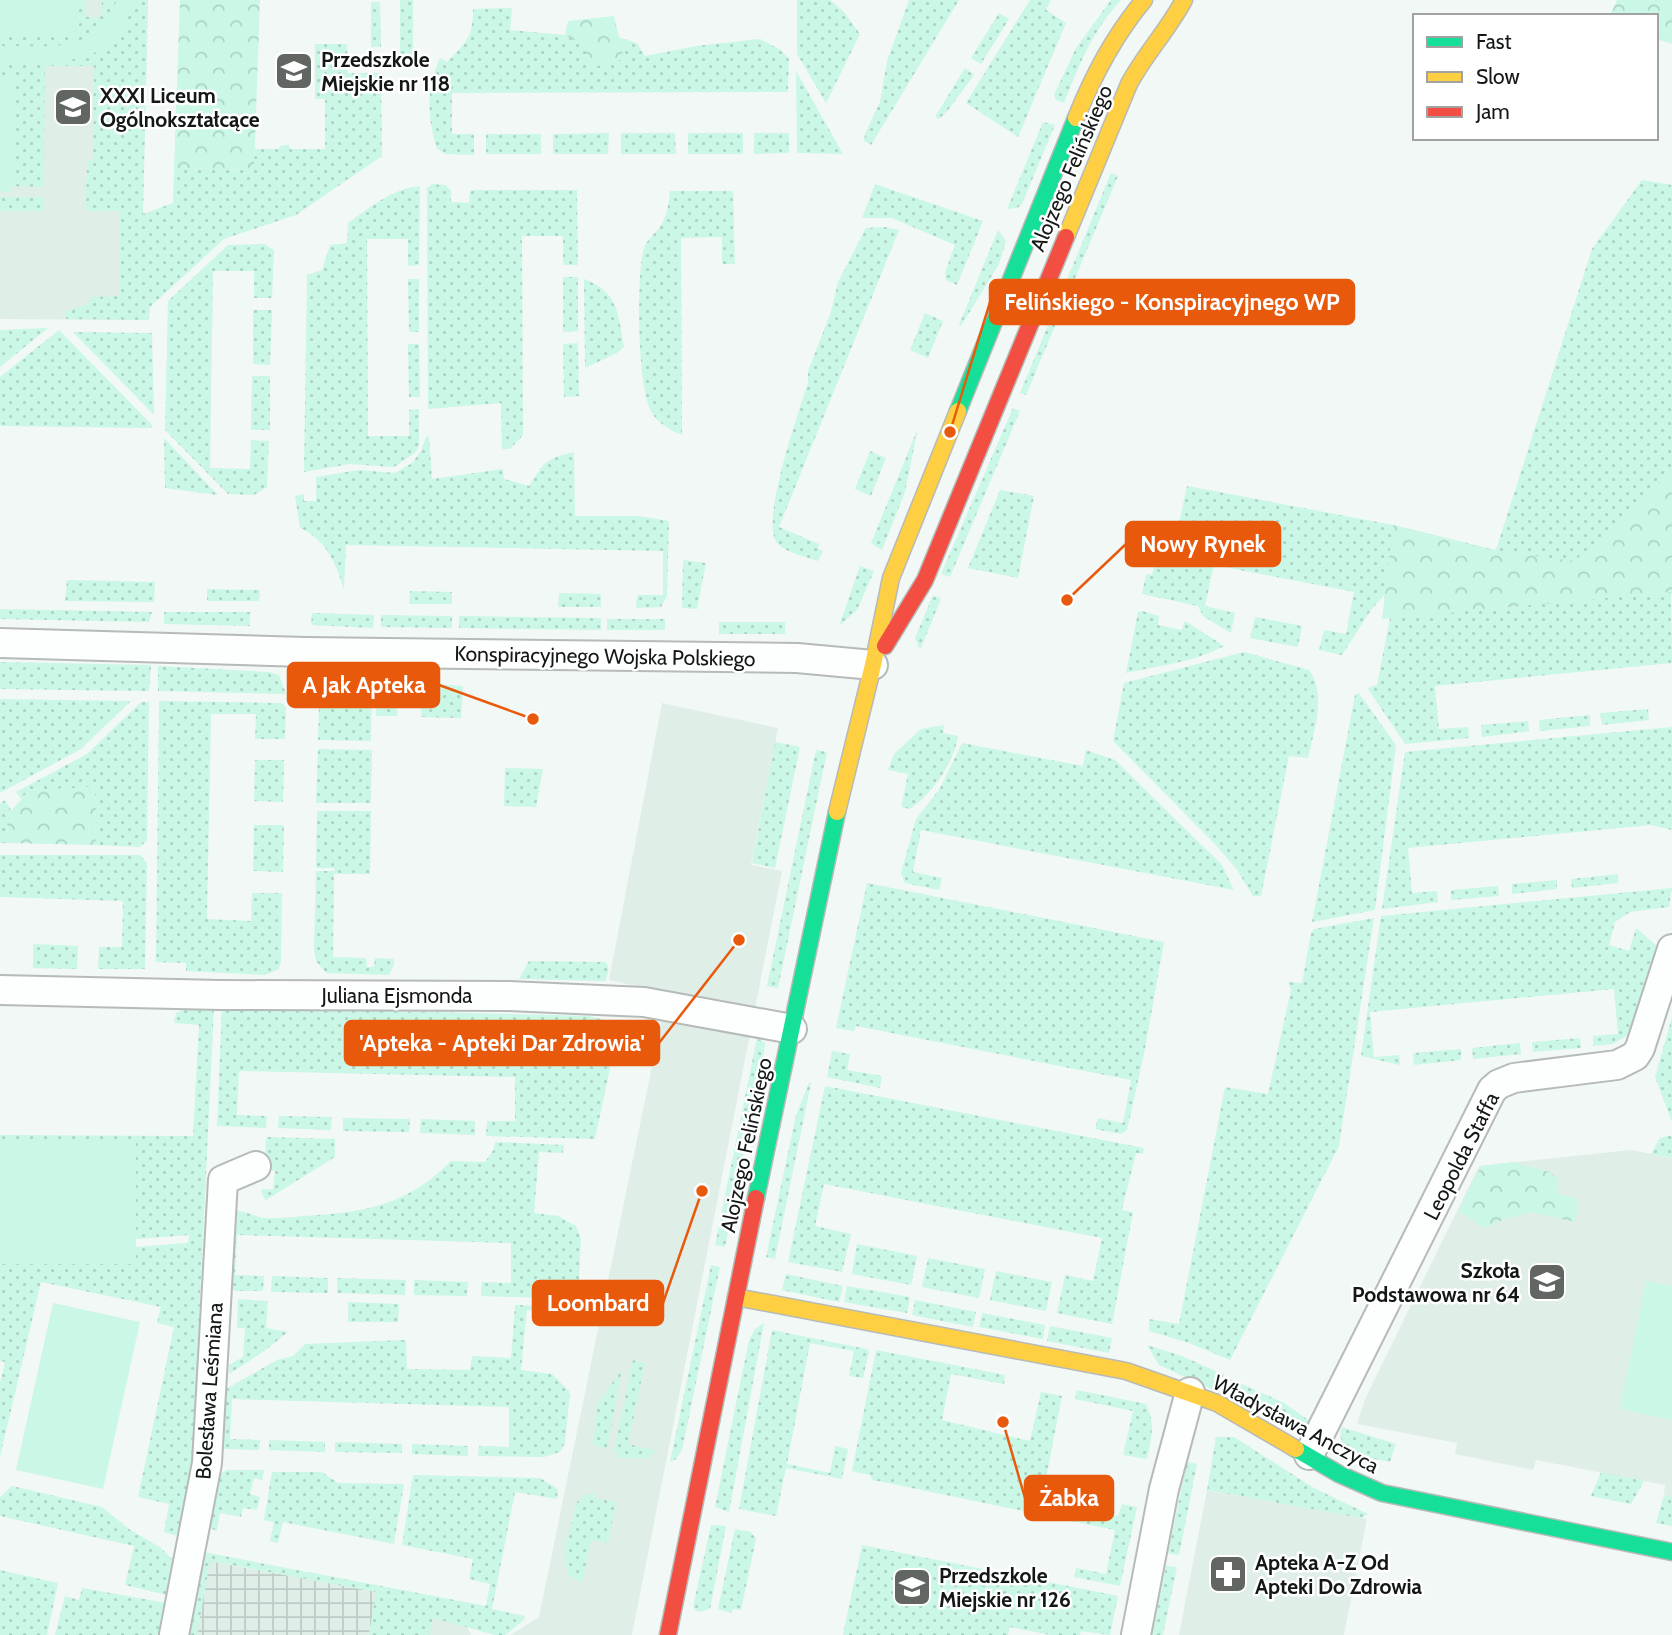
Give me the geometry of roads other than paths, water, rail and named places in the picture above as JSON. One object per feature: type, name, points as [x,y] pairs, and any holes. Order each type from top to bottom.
[{"type":"street","name":"Alojzego Felińskiego","points":[[668,1635],[848,759],[873,665],[894,567],[1079,110],[1109,46],[1126,19],[1144,0]]},
{"type":"street","name":"Alojzego Felińskiego","points":[[873,665],[925,580],[1129,84],[1184,0]]},
{"type":"street","name":"Konspiracyjnego Wojska Polskiego","points":[[0,643],[304,652],[797,659],[873,665]]},
{"type":"street","name":"Leopolda Staffa","points":[[1309,1455],[1492,1090],[1499,1083],[1514,1078],[1617,1065],[1635,1056],[1640,1048],[1672,949]]},
{"type":"street","name":"Juliana Ejsmonda","points":[[0,989],[220,995],[509,996],[645,1002],[792,1029]]},
{"type":"street","name":"Bolesława Leśmiana","points":[[174,1635],[207,1463],[223,1180],[256,1166]]},
{"type":"street","name":"Władysława Anczyca","points":[[736,1297],[1126,1371],[1218,1404],[1348,1479],[1382,1493],[1672,1552]]},
{"type":"street","points":[[1136,1635],[1164,1489],[1190,1392]]},
{"type":"place","name":"Przedszkole Miejskie nr 118","points":[[294,71]]},
{"type":"place","name":"XXXI Liceum Ogólnokształcące","points":[[73,107]]},
{"type":"place","name":"Felińskiego - Konspiracyjnego WP","points":[[950,432]]},
{"type":"place","name":"Nowy Rynek","points":[[1067,600]]},
{"type":"place","name":"A Jak Apteka","points":[[533,719]]},
{"type":"place","name":"'Apteka - Apteki Dar Zdrowia'","points":[[739,940]]},
{"type":"place","name":"Loombard","points":[[702,1191]]},
{"type":"place","name":"Szkoła Podstawowa nr 64","points":[[1547,1282]]},
{"type":"place","name":"Żabka","points":[[1003,1422]]},
{"type":"place","name":"Apteka A-Z Od Apteki Do Zdrowia","points":[[1228,1574]]},
{"type":"place","name":"Przedszkole Miejskie nr 126","points":[[912,1587]]}]
